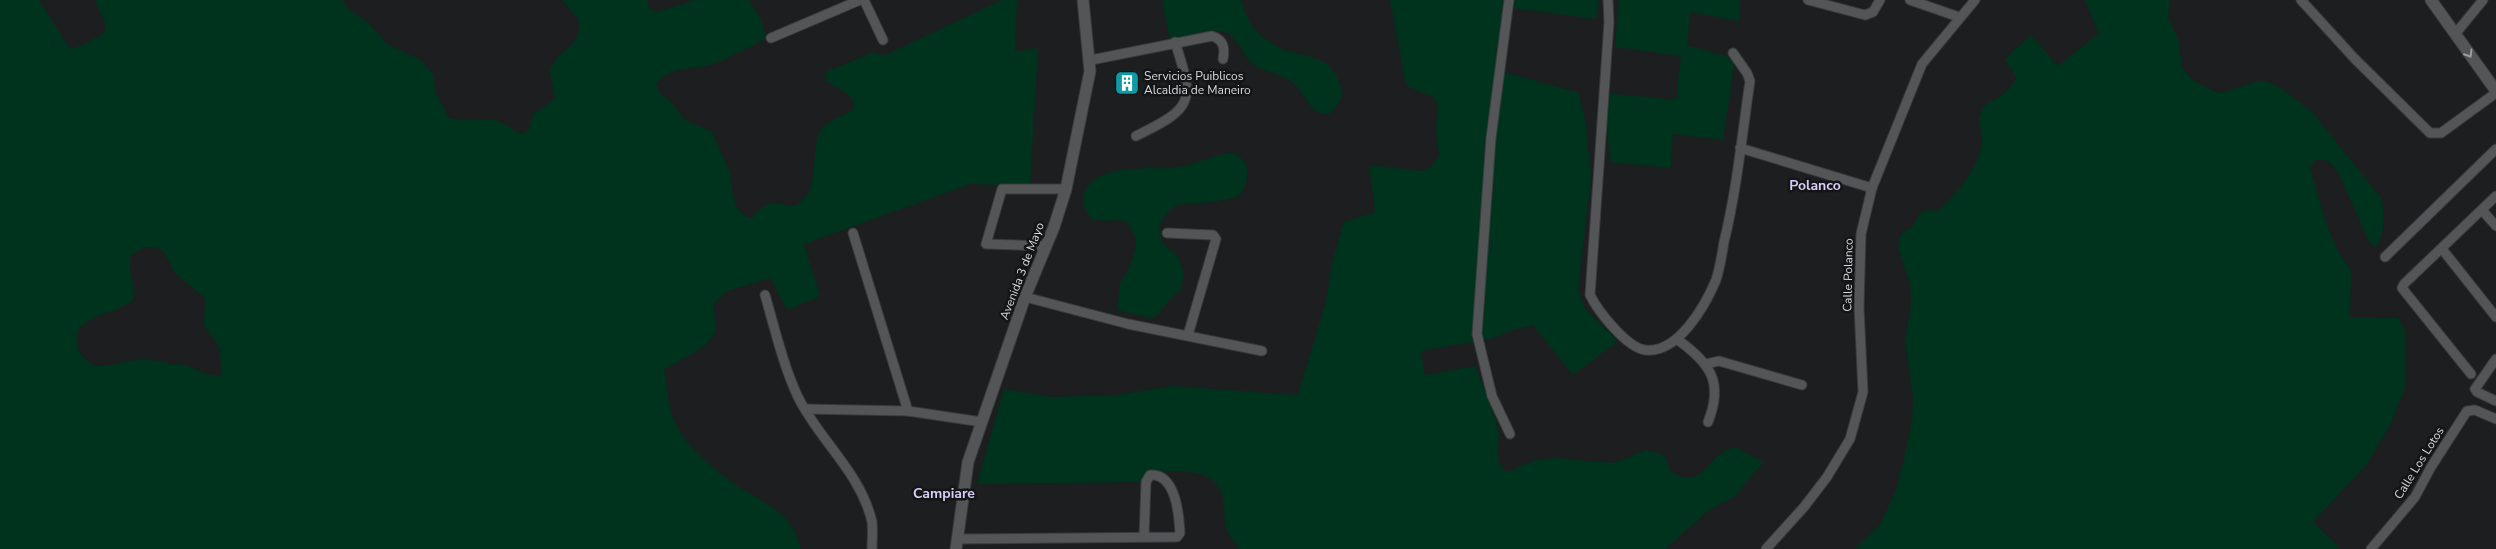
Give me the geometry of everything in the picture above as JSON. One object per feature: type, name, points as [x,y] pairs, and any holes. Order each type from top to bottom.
[{"type":"street","points":[[771,38],[862,0],[883,40]]},
{"type":"street","name":"Avenida 3 de Mayo","points":[[957,544],[968,462],[1025,297],[1046,246],[1066,189],[1091,60],[1083,0]]},
{"type":"street","points":[[1510,0],[1490,138],[1478,334],[1492,396],[1510,434]]},
{"type":"street","points":[[1608,0],[1609,22],[1590,294],[1597,309],[1607,321],[1640,349],[1654,351],[1678,340],[1716,279],[1730,219],[1750,81],[1747,72],[1732,53]]},
{"type":"street","points":[[1808,0],[1865,15],[1873,12],[1880,0]]},
{"type":"street","points":[[1910,0],[1959,17]]},
{"type":"street","name":"Calle Polanco","points":[[1766,549],[1790,525],[1827,477],[1850,439],[1861,406],[1864,379],[1859,308],[1861,234],[1872,188],[1922,64],[1975,0]]},
{"type":"street","points":[[2301,0],[2355,59],[2430,134],[2441,133],[2496,92],[2431,0]]},
{"type":"street","points":[[2456,33],[2483,0]]},
{"type":"street","points":[[1091,60],[1212,36],[1218,38],[1223,44],[1223,59]]},
{"type":"street","points":[[1136,136],[1171,118],[1179,111],[1187,95],[1186,74],[1175,42]]},
{"type":"street","points":[[1740,148],[1872,188]]},
{"type":"street","points":[[2385,257],[2496,149]]},
{"type":"street","points":[[1046,246],[986,244],[1002,189],[1066,189]]},
{"type":"street","points":[[2470,374],[2402,288],[2496,196]]},
{"type":"street","points":[[2482,210],[2496,226]]},
{"type":"street","points":[[853,232],[908,411]]},
{"type":"street","points":[[1167,233],[1213,235],[1216,239],[1188,335]]},
{"type":"street","points":[[2442,249],[2496,317]]},
{"type":"street","points":[[765,295],[787,370],[805,409],[853,478],[872,523],[872,549]]},
{"type":"street","points":[[1025,297],[1128,324],[1262,351]]},
{"type":"street","points":[[1678,340],[1699,355],[1706,364],[1714,383],[1714,400],[1708,422]]},
{"type":"street","points":[[2496,359],[2475,389],[2477,392],[2496,401]]},
{"type":"street","points":[[1706,364],[1719,361],[1802,385]]},
{"type":"street","points":[[805,409],[908,411],[982,422]]},
{"type":"street","name":"Calle Los Lotos","points":[[2371,549],[2415,497],[2440,452],[2467,411],[2475,410],[2496,420]]},
{"type":"street","points":[[957,544],[1177,537],[1180,533],[1176,502],[1169,485],[1163,477],[1150,475],[1146,482],[1144,538]]},
{"type":"green space","points":[[0,0],[39,0],[70,49],[83,45],[104,33],[106,25],[95,0],[343,0],[347,8],[369,23],[387,44],[421,60],[433,75],[436,93],[449,118],[497,121],[522,134],[529,130],[533,114],[554,100],[555,96],[550,70],[556,59],[574,42],[577,36],[579,20],[562,0],[648,0],[649,8],[657,12],[695,0],[749,0],[761,20],[766,38],[713,64],[668,73],[656,84],[659,92],[673,104],[684,119],[712,132],[728,168],[736,204],[743,215],[750,218],[769,204],[795,205],[805,197],[812,181],[816,143],[821,130],[829,123],[853,110],[854,102],[849,95],[825,80],[826,72],[874,52],[883,56],[1002,0],[1017,0],[1015,52],[1038,48],[1030,186],[970,184],[804,244],[820,296],[787,310],[771,278],[727,291],[714,303],[715,331],[712,337],[693,353],[664,369],[672,413],[682,435],[697,453],[714,468],[742,489],[779,512],[792,527],[801,549],[0,549]],"holes":[[[145,247],[155,247],[163,251],[175,273],[205,298],[204,325],[220,348],[221,375],[209,375],[187,366],[148,360],[96,366],[82,356],[77,342],[78,330],[97,316],[126,305],[133,300],[134,289],[130,268],[131,255]]]},
{"type":"green space","points":[[1162,0],[1241,0],[1246,14],[1259,34],[1281,48],[1312,57],[1330,67],[1336,75],[1341,88],[1341,95],[1337,106],[1329,114],[1317,111],[1309,104],[1294,84],[1284,77],[1253,64],[1246,57],[1237,42],[1222,31],[1204,32],[1170,40]]},
{"type":"green space","points":[[1390,0],[1599,0],[1596,19],[1513,8],[1504,72],[1579,93],[1586,125],[1591,177],[1578,289],[1585,309],[1618,341],[1573,375],[1533,325],[1509,331],[1493,338],[1421,351],[1425,375],[1475,366],[1491,406],[1498,430],[1497,453],[1499,463],[1508,472],[1533,461],[1552,458],[1614,463],[1647,450],[1664,455],[1671,472],[1682,477],[1691,477],[1699,474],[1726,450],[1736,447],[1763,462],[1734,497],[1708,511],[1665,549],[1239,549],[1227,530],[1223,499],[1218,485],[1201,474],[1180,471],[1148,471],[1145,482],[977,484],[1004,389],[1052,397],[1117,395],[1172,386],[1298,395],[1326,301],[1332,263],[1344,222],[1375,212],[1369,165],[1421,171],[1429,169],[1439,156],[1436,129],[1438,104],[1433,97],[1409,87],[1405,80]]},
{"type":"green space","points":[[1619,0],[1740,0],[1739,21],[1690,12],[1687,45],[1735,59],[1723,140],[1673,134],[1671,168],[1611,162],[1605,115],[1605,93],[1676,100],[1681,56],[1615,47]]},
{"type":"green space","points":[[2085,0],[2170,0],[2168,17],[2179,41],[2182,68],[2194,81],[2215,92],[2224,92],[2258,81],[2266,81],[2282,89],[2313,113],[2381,198],[2383,224],[2381,237],[2375,247],[2369,241],[2338,172],[2328,162],[2319,160],[2315,160],[2310,168],[2330,234],[2351,270],[2350,317],[2398,318],[2405,330],[2405,388],[2390,425],[2367,464],[2313,522],[2341,549],[1855,549],[1880,525],[1897,488],[1912,422],[1913,396],[1905,340],[1911,303],[1910,283],[1898,248],[1899,239],[1903,232],[1911,228],[1921,212],[1938,211],[1960,188],[1973,169],[1981,149],[1982,135],[1979,119],[1981,112],[1987,104],[2004,93],[2017,78],[2005,59],[2031,35],[2058,66],[2099,33]]},
{"type":"green space","points":[[1231,153],[1243,160],[1246,165],[1246,184],[1239,196],[1215,202],[1181,204],[1169,211],[1159,227],[1163,244],[1176,255],[1181,264],[1184,273],[1181,289],[1169,300],[1158,315],[1150,318],[1117,310],[1120,283],[1130,267],[1136,248],[1136,238],[1127,222],[1092,219],[1083,203],[1085,191],[1103,175],[1115,171],[1179,167]]},
{"type":"place","name":"Servicios Puiblicos Alcaldia de Maneiro","points":[[1127,83]]},
{"type":"district","name":"Polanco","points":[[1815,185]]},
{"type":"district","name":"Campiare","points":[[944,493]]}]
